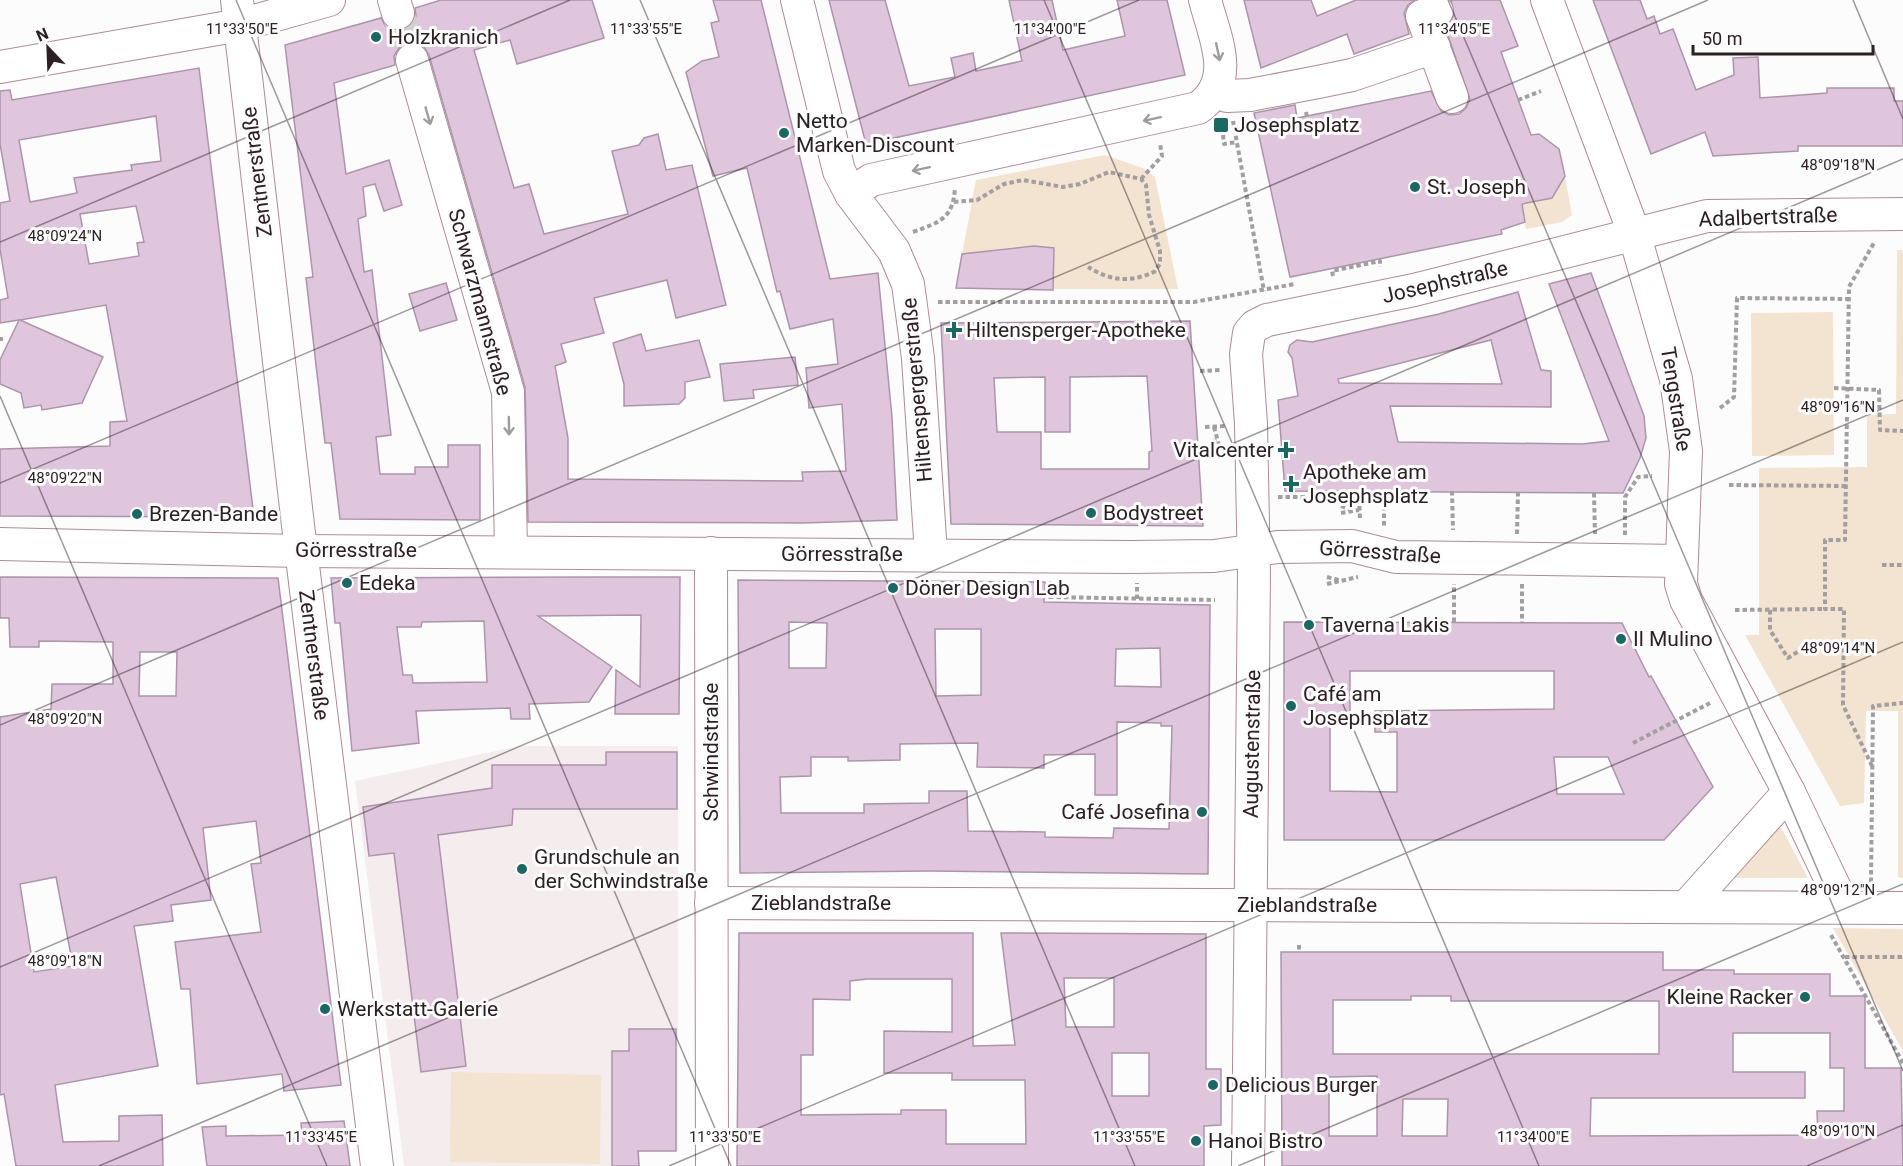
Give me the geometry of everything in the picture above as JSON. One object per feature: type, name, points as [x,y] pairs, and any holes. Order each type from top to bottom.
[{"type":"street","points":[[0,67],[238,12],[329,0]]},
{"type":"street","name":"Hiltenspergerstraße","points":[[797,0],[839,171],[851,194],[894,251],[905,276],[918,358],[931,554]]},
{"type":"street","points":[[1205,0],[1220,58],[1221,77],[1217,96]]},
{"type":"street","name":"Tengstraße","points":[[1547,0],[1634,233],[1666,336],[1683,414],[1686,510],[1681,585],[1686,600],[1789,792],[1857,907]]},
{"type":"street","points":[[1437,11],[1422,16],[1452,97]]},
{"type":"street","name":"Zentnerstraße","points":[[238,12],[377,1166]]},
{"type":"street","points":[[851,194],[871,180],[1187,111],[1217,96],[1250,95],[1352,75],[1434,47]]},
{"type":"street","name":"Schwarzmannstraße","points":[[412,60],[508,392],[511,550]]},
{"type":"street","name":"Adalbertstraße","points":[[1634,233],[1707,216],[1896,214]]},
{"type":"street","name":"Josephstraße","points":[[1255,326],[1267,320],[1414,290],[1555,256],[1634,233]]},
{"type":"street","name":"Augustenstraße","points":[[1248,1166],[1253,550],[1251,424],[1246,354],[1249,333],[1255,326]]},
{"type":"street","name":"Görresstraße","points":[[0,544],[301,550],[1192,557],[1278,547],[1352,546],[1396,557],[1681,561]]},
{"type":"street","name":"Schwindstraße","points":[[711,554],[712,1166]]},
{"type":"street","points":[[1687,906],[1789,792]]},
{"type":"street","name":"Zieblandstraße","points":[[711,903],[1903,908]]},
{"type":"path","points":[[1518,100],[1541,92]]},
{"type":"path","points":[[910,303],[1194,302],[1263,290],[1237,142],[1217,96]]},
{"type":"path","points":[[1142,179],[1162,156],[1158,134]]},
{"type":"path","points":[[1223,135],[1224,144],[1237,142]]},
{"type":"path","points":[[954,202],[977,200],[1004,184],[1023,180],[1063,187],[1109,172],[1142,179],[1146,184],[1149,214],[1160,252],[1160,264],[1154,272],[1125,280],[1106,278],[1088,267]]},
{"type":"path","points":[[910,233],[942,221],[954,202],[956,178]]},
{"type":"path","points":[[1825,609],[1825,540],[1845,540],[1849,287],[1896,214]]},
{"type":"path","points":[[1333,276],[1332,271],[1360,264],[1380,261],[1380,267]]},
{"type":"path","points":[[1720,408],[1734,397],[1737,298],[1849,299]]},
{"type":"path","points":[[1834,388],[1879,390],[1880,430],[1903,432]]},
{"type":"path","points":[[1214,427],[1215,438],[1220,449]]},
{"type":"path","points":[[1212,449],[1215,438]]},
{"type":"path","points":[[1625,536],[1625,497],[1638,477],[1652,476]]},
{"type":"path","points":[[1729,485],[1846,486]]},
{"type":"path","points":[[1277,486],[1278,507]]},
{"type":"path","points":[[1384,491],[1384,532]]},
{"type":"path","points":[[1452,491],[1453,534]]},
{"type":"path","points":[[1517,534],[1518,492]]},
{"type":"path","points":[[1594,493],[1595,536]]},
{"type":"path","points":[[1277,497],[1359,497],[1356,510],[1361,529]]},
{"type":"path","points":[[1341,506],[1356,510]]},
{"type":"path","points":[[1341,513],[1356,510]]},
{"type":"path","points":[[1882,564],[1903,565]]},
{"type":"path","points":[[1327,584],[1365,575]]},
{"type":"path","points":[[1328,577],[1340,581]]},
{"type":"path","points":[[1051,578],[1050,597],[1215,600]]},
{"type":"path","points":[[1137,580],[1137,599]]},
{"type":"path","points":[[1454,580],[1454,622]]},
{"type":"path","points":[[1522,581],[1522,622]]},
{"type":"path","points":[[1735,610],[1844,609],[1843,705],[1872,766]]},
{"type":"path","points":[[1770,610],[1770,630],[1788,658],[1810,644],[1844,644]]},
{"type":"path","points":[[1634,743],[1734,690]]},
{"type":"path","points":[[1857,907],[1872,766],[1873,706],[1903,703]]},
{"type":"path","points":[[1814,906],[1845,957],[1903,1063]]},
{"type":"path","points":[[1299,945],[1299,952]]},
{"type":"path","points":[[1845,957],[1903,957]]},
{"type":"shaded area","points":[[1105,155],[1143,168],[1155,177],[1178,289],[1053,289],[1054,248],[1013,247],[962,254],[976,180]]},
{"type":"shaded area","points":[[1565,176],[1572,215],[1562,222],[1526,229],[1522,204],[1552,198]]},
{"type":"shaded area","points":[[1897,250],[1903,250],[1903,878],[1898,877],[1898,711],[1866,711],[1864,803],[1840,806],[1745,635],[1759,635],[1759,468],[1867,467],[1867,415],[1896,414]]},
{"type":"shaded area","points":[[1833,312],[1834,455],[1752,456],[1751,313]]},
{"type":"shaded area","name":"Grundschule an der Schwindstraße","points":[[520,746],[678,746],[678,1151],[640,1152],[640,1166],[404,1166],[355,781]]},
{"type":"shaded area","points":[[1777,820],[1808,878],[1721,878]]},
{"type":"shaded area","points":[[1833,928],[1903,929],[1903,1051]]},
{"type":"shaded area","points":[[451,1072],[601,1075],[600,1164],[450,1162]]},
{"type":"building","points":[[441,0],[592,0],[604,38],[517,64],[510,40],[474,50],[514,188],[529,184],[544,234],[628,214],[612,151],[639,145],[644,138],[658,134],[666,170],[692,165],[726,305],[676,318],[667,280],[594,298],[604,333],[561,344],[566,362],[555,366],[568,438],[568,479],[803,481],[802,472],[846,471],[842,404],[809,408],[806,368],[838,364],[833,319],[790,329],[780,291],[777,292],[747,168],[713,176],[686,72],[702,61],[719,57],[711,23],[719,21],[713,0],[761,0],[830,279],[878,273],[892,417],[897,520],[802,523],[528,522],[525,387],[429,55],[424,47],[416,42],[406,43],[399,48],[394,56],[395,65],[334,83],[346,174],[389,160],[402,205],[384,211],[375,184],[363,187],[366,216],[358,219],[364,272],[372,270],[391,435],[376,437],[380,474],[415,474],[415,467],[448,467],[448,445],[480,445],[480,520],[340,519],[331,443],[325,443],[306,278],[313,277],[285,45],[381,18],[386,27],[403,30],[412,25],[416,16],[415,8]]},
{"type":"building","points":[[829,0],[885,0],[909,86],[955,77],[951,58],[973,53],[976,71],[1022,61],[1009,0],[1052,0],[1063,50],[1125,36],[1117,0],[1167,0],[1185,75],[866,144]]},
{"type":"building","points":[[1244,0],[1311,0],[1317,16],[1356,0],[1415,0],[1408,5],[1404,13],[1409,34],[1354,54],[1347,34],[1261,68]]},
{"type":"building","name":"St. Joseph","points":[[1451,0],[1500,0],[1518,46],[1501,52],[1531,135],[1539,134],[1559,149],[1565,176],[1552,198],[1522,204],[1525,222],[1501,230],[1502,234],[1290,277],[1254,113],[1295,105],[1297,118],[1431,91],[1441,111],[1450,115],[1459,114],[1466,108],[1470,99],[1445,27],[1454,15]]},
{"type":"building","points":[[1593,0],[1640,0],[1647,19],[1654,16],[1660,34],[1673,29],[1696,90],[1734,75],[1733,58],[1758,57],[1760,98],[1827,93],[1827,88],[1894,88],[1894,101],[1903,101],[1903,146],[1798,146],[1798,151],[1713,156],[1705,132],[1651,154]]},
{"type":"building","points":[[199,68],[254,517],[0,516],[0,449],[110,446],[110,422],[127,421],[106,305],[20,320],[103,357],[82,403],[42,410],[41,405],[24,408],[21,393],[0,384],[0,360],[19,320],[0,323],[0,300],[8,298],[0,249],[0,203],[10,201],[0,144],[0,91],[10,90],[12,100]],"holes":[[[156,116],[161,161],[131,165],[132,170],[74,178],[77,193],[30,202],[19,140]],[[136,206],[144,242],[137,243],[139,256],[89,264],[80,214]]]},
{"type":"building","points":[[1034,246],[1054,248],[1053,290],[956,288],[962,254]]},
{"type":"building","points":[[1591,273],[1644,416],[1646,438],[1640,458],[1623,493],[1285,491],[1278,400],[1298,396],[1292,358],[1288,352],[1290,345],[1297,340],[1312,342],[1439,314],[1518,292],[1541,370],[1551,371],[1551,407],[1390,406],[1398,442],[1582,444],[1609,441],[1549,284]],"holes":[[[1491,340],[1502,384],[1339,383],[1338,379]]]},
{"type":"building","points":[[446,283],[457,320],[420,331],[409,294]]},
{"type":"building","points":[[1190,321],[1203,526],[951,524],[941,323]],"holes":[[[1147,376],[1152,451],[1149,452],[1149,469],[1041,469],[1041,432],[997,432],[994,378],[1045,377],[1045,432],[1070,432],[1070,377]]]},
{"type":"building","points":[[641,334],[646,351],[699,340],[710,377],[685,382],[685,398],[679,404],[624,406],[624,384],[613,343]]},
{"type":"building","points":[[795,357],[798,385],[753,390],[754,398],[724,401],[720,364]]},
{"type":"building","points":[[0,577],[278,578],[341,1085],[284,1091],[282,1074],[197,1084],[190,989],[181,989],[175,942],[261,932],[251,864],[261,863],[256,821],[203,828],[211,900],[171,905],[173,921],[134,926],[158,1066],[55,1085],[63,1142],[119,1141],[119,1116],[162,1115],[163,1166],[16,1166],[4,1094],[0,1095],[0,717],[51,709],[52,684],[113,684],[113,642],[39,641],[39,647],[10,647],[9,618],[0,618]],"holes":[[[140,652],[177,652],[176,696],[139,696]],[[56,877],[73,966],[34,972],[20,884]]]},
{"type":"building","points":[[680,577],[679,714],[615,714],[616,670],[640,687],[641,615],[538,616],[612,667],[589,702],[529,704],[530,719],[511,719],[510,708],[416,711],[419,743],[352,751],[340,623],[335,623],[331,578]],"holes":[[[484,621],[487,682],[413,683],[412,675],[403,675],[397,627],[421,627],[422,622]]]},
{"type":"building","points":[[738,580],[1045,582],[1044,602],[1210,605],[1208,874],[930,871],[740,873]],"holes":[[[789,622],[827,623],[826,668],[789,668]],[[935,629],[981,629],[981,695],[936,696]],[[1160,648],[1161,687],[1115,686],[1116,649]],[[1117,722],[1161,723],[1161,726],[1172,726],[1169,829],[1114,828],[1113,838],[1045,837],[1045,832],[968,831],[967,791],[929,791],[929,803],[864,804],[864,813],[781,813],[780,777],[811,776],[811,757],[848,757],[848,761],[900,760],[900,744],[978,743],[977,767],[1044,768],[1044,755],[1095,754],[1095,795],[1117,795]]]},
{"type":"building","points":[[1284,622],[1622,623],[1649,677],[1651,676],[1713,787],[1664,840],[1284,840]],"holes":[[[1350,671],[1554,671],[1554,709],[1375,711],[1375,732],[1397,732],[1397,792],[1330,791],[1330,714],[1350,714]],[[1554,757],[1608,757],[1624,794],[1557,794]]]},
{"type":"building","points":[[606,752],[677,752],[677,809],[513,809],[512,825],[438,835],[466,1066],[421,1072],[394,853],[369,856],[363,807],[492,788],[492,765],[606,765]]},
{"type":"building","points":[[739,933],[973,933],[973,1046],[1015,1045],[1001,933],[1206,934],[1206,1069],[1221,1069],[1221,1125],[1204,1126],[1204,1166],[737,1166]],"holes":[[[1064,978],[1114,978],[1114,1027],[1066,1027]],[[952,979],[952,1032],[884,1031],[884,1073],[952,1073],[952,1080],[1025,1080],[1026,1144],[946,1144],[946,1110],[901,1110],[901,1114],[801,1115],[801,1055],[813,1055],[813,999],[850,1000],[850,981]],[[1112,1053],[1149,1053],[1149,1096],[1112,1096]]]},
{"type":"building","points":[[1281,952],[1663,952],[1663,970],[1734,970],[1734,974],[1830,974],[1830,996],[1865,996],[1865,1068],[1901,1068],[1903,1166],[1282,1166]],"holes":[[[1411,996],[1451,996],[1451,1001],[1659,1001],[1659,1054],[1333,1054],[1333,1000],[1411,1000]],[[1733,1033],[1830,1033],[1830,1068],[1844,1068],[1844,1111],[1817,1111],[1818,1135],[1590,1136],[1591,1098],[1805,1098],[1805,1072],[1733,1072]],[[1377,1076],[1377,1136],[1329,1136],[1329,1077]],[[1403,1099],[1448,1099],[1447,1136],[1402,1136]]]},
{"type":"building","points":[[629,1029],[676,1029],[676,1151],[638,1151],[639,1166],[612,1166],[612,1051],[629,1051]]},
{"type":"building","points":[[344,1121],[350,1166],[207,1166],[202,1127],[226,1126],[226,1136],[302,1135],[301,1123]]},
{"type":"tunnel","points":[[398,13],[412,60]]},
{"type":"place","name":"Holzkranich","points":[[376,37]]},
{"type":"place","name":"Josephsplatz","points":[[1221,125]]},
{"type":"place","name":"Netto Marken-Discount","points":[[784,133]]},
{"type":"place","name":"St. Joseph","points":[[1415,187]]},
{"type":"place","name":"Hiltensperger-Apotheke","points":[[954,330]]},
{"type":"place","name":"Vitalcenter","points":[[1286,450]]},
{"type":"place","name":"Apotheke am Josephsplatz","points":[[1291,484]]},
{"type":"place","name":"Bodystreet","points":[[1091,513]]},
{"type":"place","name":"Brezen-Bande","points":[[137,514]]},
{"type":"place","name":"Edeka","points":[[347,583]]},
{"type":"place","name":"Döner Design Lab","points":[[893,588]]},
{"type":"place","name":"Taverna Lakis","points":[[1309,625]]},
{"type":"place","name":"Il Mulino","points":[[1621,639]]},
{"type":"place","name":"Café am Josephsplatz","points":[[1291,706]]},
{"type":"place","name":"Café Josefina","points":[[1202,812]]},
{"type":"place","name":"Grundschule an der Schwindstraße","points":[[522,869]]},
{"type":"place","name":"Kleine Racker","points":[[1805,997]]},
{"type":"place","name":"Werkstatt-Galerie","points":[[325,1009]]},
{"type":"place","name":"Delicious Burger","points":[[1213,1085]]},
{"type":"place","name":"Hanoi Bistro","points":[[1196,1141]]}]
